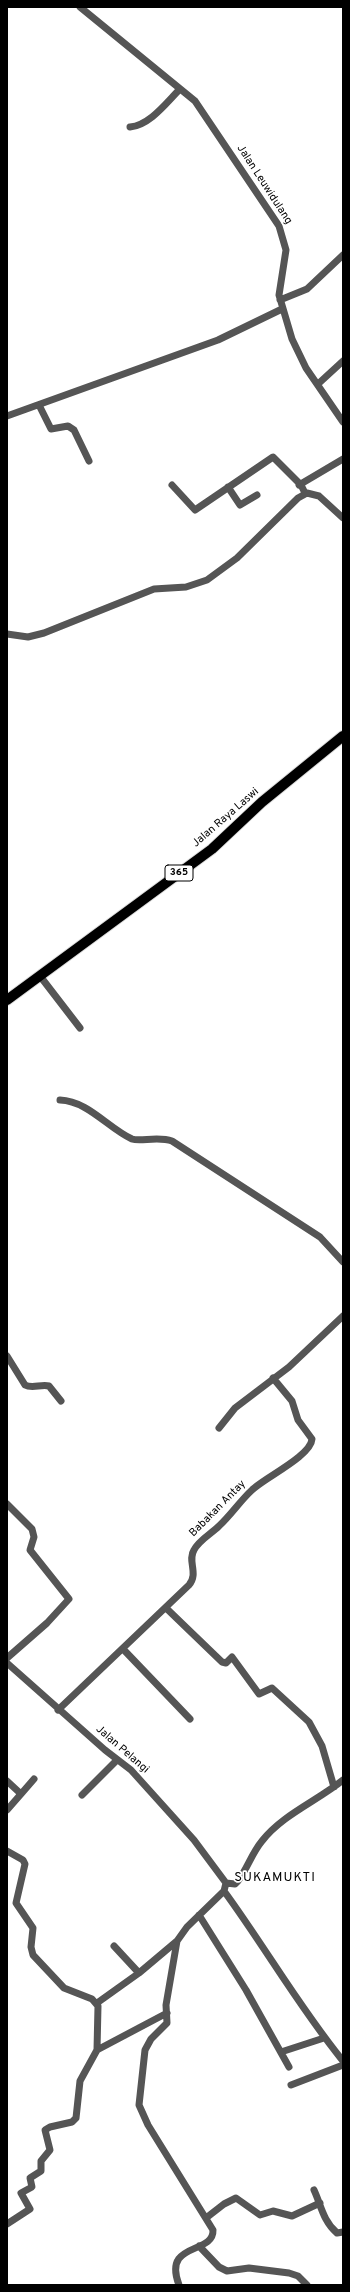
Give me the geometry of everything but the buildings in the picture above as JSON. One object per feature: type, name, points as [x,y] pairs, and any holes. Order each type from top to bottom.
[{"type":"main road","name":"Jalan Raya Laswi","points":[[7,1000],[223,840],[262,802],[343,736]]},
{"type":"street","name":"Jalan Leuwidulang","points":[[80,7],[195,101],[205,113],[282,233],[286,255],[280,281],[280,300],[282,310],[296,351],[343,420]]},
{"type":"street","points":[[130,127],[137,127],[147,121],[180,89]]},
{"type":"street","points":[[280,300],[308,289],[343,255]]},
{"type":"street","points":[[7,416],[218,340],[282,310]]},
{"type":"street","points":[[318,384],[343,361]]},
{"type":"street","points":[[39,405],[51,429],[68,426],[74,430],[89,461]]},
{"type":"street","points":[[172,485],[194,510],[273,457],[303,489],[316,494],[343,518]]},
{"type":"street","points":[[7,634],[28,636],[44,633],[154,589],[186,587],[207,580],[232,563],[303,489],[343,459]]},
{"type":"street","points":[[228,486],[240,505],[256,495]]},
{"type":"street","points":[[40,976],[80,1028]]},
{"type":"street","points":[[60,1100],[68,1100],[78,1105],[132,1139],[159,1137],[172,1141],[320,1236],[343,1262]]},
{"type":"street","points":[[219,1428],[235,1408],[297,1360],[343,1316]]},
{"type":"street","points":[[7,1356],[25,1385],[29,1387],[41,1384],[49,1386],[61,1401]]},
{"type":"street","name":"Babakan Antay","points":[[58,1710],[166,1608],[192,1581],[194,1550],[219,1526],[252,1489],[292,1462],[312,1443],[312,1439],[298,1420],[292,1401],[273,1378]]},
{"type":"street","points":[[7,1504],[32,1529],[34,1537],[30,1550],[69,1599],[47,1623],[7,1658]]},
{"type":"street","points":[[166,1608],[222,1662],[226,1663],[232,1657],[259,1694],[272,1688],[309,1722],[322,1746],[334,1787]]},
{"type":"street","points":[[123,1649],[190,1719]]},
{"type":"street","name":"Jalan Pelangi","points":[[7,1663],[58,1710],[131,1770],[169,1811],[225,1887],[298,2002],[343,2061]]},
{"type":"street","points":[[82,1795],[117,1760]]},
{"type":"street","points":[[7,1810],[34,1779]]},
{"type":"street","points":[[97,2003],[138,1973],[177,1941],[225,1887],[235,1884],[261,1842],[276,1826],[343,1780]]},
{"type":"street","points":[[7,1781],[21,1794]]},
{"type":"street","points":[[7,1851],[23,1860],[25,1864],[16,1903],[33,1928],[31,1947],[33,1955],[64,1988],[92,1999],[97,2003]]},
{"type":"street","points":[[199,1915],[289,2066]]},
{"type":"street","points":[[177,1941],[166,2005],[166,2025],[151,2038],[145,2050],[140,2105],[148,2125],[213,2230],[212,2236],[199,2246],[180,2257],[176,2263],[174,2272],[179,2285]]},
{"type":"street","points":[[114,1946],[138,1973]]},
{"type":"street","points":[[7,2224],[30,2209],[22,2193],[32,2187],[30,2178],[41,2171],[41,2161],[50,2150],[45,2130],[75,2120],[80,2082],[97,2050],[97,2003]]},
{"type":"street","points":[[97,2050],[167,2014]]},
{"type":"street","points":[[282,2052],[324,2038]]},
{"type":"street","points":[[291,2085],[343,2065]]},
{"type":"street","points":[[314,2190],[320,2203],[322,2214],[333,2230],[339,2234],[343,2232]]},
{"type":"street","points":[[206,2218],[224,2204],[236,2198],[260,2215],[273,2211],[292,2216],[320,2203]]},
{"type":"street","points":[[199,2246],[220,2267],[227,2271],[249,2268],[289,2273],[298,2276],[307,2285]]},
{"type":"district","name":"SUKAMUKTI","points":[[275,1878]]}]
